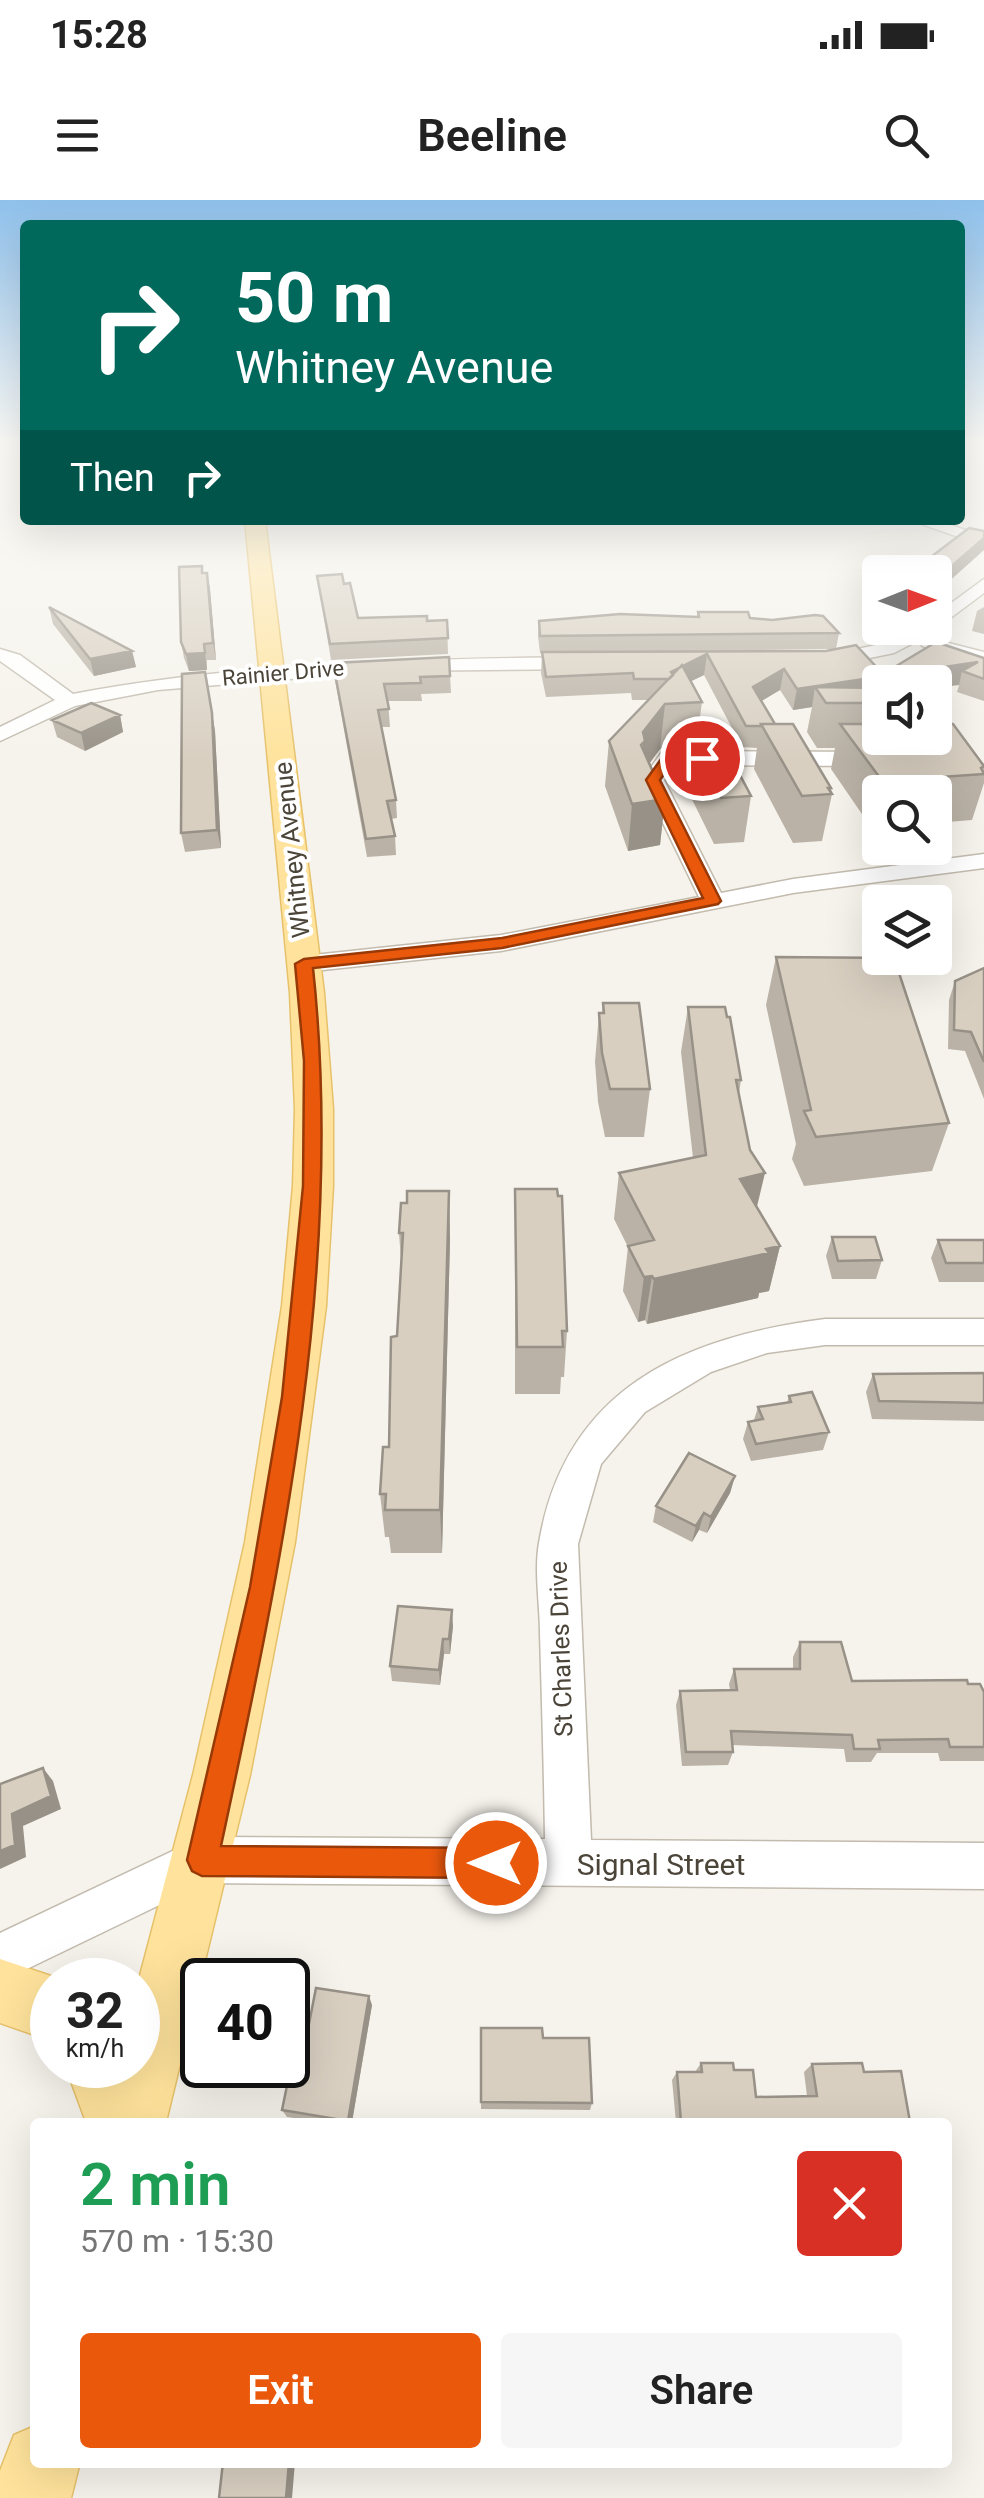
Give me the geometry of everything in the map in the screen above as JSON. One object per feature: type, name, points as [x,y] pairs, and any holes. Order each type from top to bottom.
[{"type":"main road","name":"Whitney Avenue","points":[[133,2118],[202,1860],[264,1587],[293,1397],[313,1186],[314,1061],[259,548]]},
{"type":"main road","points":[[0,1991],[30,1998]]},
{"type":"main road","points":[[106,2088],[117,2118]]},
{"type":"main road","points":[[32,2498],[40,2468]]},
{"type":"street","points":[[952,609],[984,584]]},
{"type":"street","points":[[952,642],[984,658]]},
{"type":"street","points":[[793,663],[858,657],[887,645]]},
{"type":"street","points":[[0,655],[13,658],[69,702]]},
{"type":"street","name":"Rainier Drive","points":[[0,735],[69,702],[158,684],[387,665],[606,663]]},
{"type":"street","points":[[713,901],[653,780],[669,758],[902,759]]},
{"type":"street","points":[[304,964],[502,943],[870,873],[984,862]]},
{"type":"street","name":"St Charles Drive","points":[[569,1864],[558,1544],[584,1457],[632,1402],[699,1362],[766,1340],[825,1332],[984,1332]]},
{"type":"street","name":"Signal Street","points":[[0,1958],[202,1860],[984,1866]]},
{"type":"building","points":[[942,548],[972,548],[952,566],[952,555],[933,555]]},
{"type":"building","points":[[202,566],[202,573],[207,573],[213,643],[204,644],[205,653],[186,654],[181,642],[179,567]]},
{"type":"building","points":[[342,574],[344,584],[350,583],[358,618],[427,616],[427,621],[447,620],[448,638],[330,644],[317,576]]},
{"type":"building","points":[[49,607],[132,651],[90,659]]},
{"type":"building","points":[[698,612],[748,612],[750,618],[772,620],[823,616],[839,633],[540,636],[539,621],[620,614],[699,617]]},
{"type":"building","points":[[856,645],[875,665],[862,665],[862,679],[797,689],[784,669],[753,687],[775,724],[761,726],[746,726],[707,654],[671,672],[669,679],[634,679],[633,673],[546,677],[542,652],[826,651]]},
{"type":"building","points":[[931,645],[945,645],[984,658],[984,679],[962,671],[978,662],[898,665]]},
{"type":"building","points":[[449,657],[450,676],[420,677],[421,683],[384,684],[389,709],[378,710],[396,800],[387,801],[395,836],[366,839],[333,663]]},
{"type":"building","points":[[682,665],[702,702],[665,704],[643,732],[645,741],[641,745],[665,799],[632,804],[609,741]]},
{"type":"building","points":[[205,672],[212,713],[217,830],[181,833],[182,674]]},
{"type":"building","points":[[815,687],[862,688],[862,703],[826,703]]},
{"type":"building","points":[[91,703],[120,715],[81,733],[52,720]]},
{"type":"building","points":[[682,723],[713,724],[751,796],[721,798]]},
{"type":"building","points":[[761,724],[793,724],[832,794],[802,796]]},
{"type":"building","points":[[840,724],[862,724],[862,754]]},
{"type":"building","points":[[952,724],[984,766],[984,774],[878,775],[863,755],[952,755]]},
{"type":"building","points":[[776,957],[862,958],[862,975],[900,975],[949,1123],[816,1137],[804,1111],[811,1110]]},
{"type":"building","points":[[984,968],[984,1062],[971,1032],[954,1030],[955,981]]},
{"type":"building","points":[[603,1003],[639,1003],[650,1089],[610,1089],[602,1053],[599,1013],[604,1013]]},
{"type":"building","points":[[688,1007],[725,1007],[730,1017],[741,1080],[736,1080],[750,1150],[765,1173],[740,1179],[780,1246],[766,1249],[769,1253],[654,1279],[644,1277],[628,1246],[654,1240],[619,1173],[706,1155]]},
{"type":"building","points":[[515,1189],[557,1189],[558,1196],[562,1196],[567,1331],[562,1331],[563,1347],[517,1347]]},
{"type":"building","points":[[407,1191],[449,1191],[440,1510],[385,1510],[386,1494],[380,1494],[383,1447],[389,1447],[391,1337],[397,1336],[403,1233],[399,1233],[401,1203],[407,1203]]},
{"type":"building","points":[[832,1237],[875,1237],[882,1260],[838,1261]]},
{"type":"building","points":[[938,1240],[984,1240],[984,1263],[946,1263]]},
{"type":"building","points":[[984,1373],[984,1403],[879,1401],[873,1374]]},
{"type":"building","points":[[812,1392],[829,1432],[756,1444],[748,1422],[763,1419],[758,1407],[791,1402],[789,1396]]},
{"type":"building","points":[[689,1453],[735,1476],[711,1517],[704,1513],[696,1526],[656,1506]]},
{"type":"building","points":[[398,1606],[452,1610],[449,1639],[443,1639],[439,1670],[390,1666]]},
{"type":"building","points":[[800,1642],[841,1642],[852,1681],[967,1680],[968,1684],[980,1684],[984,1692],[984,1747],[950,1747],[948,1739],[878,1740],[880,1749],[854,1749],[852,1735],[731,1731],[733,1752],[686,1752],[680,1691],[737,1690],[734,1669],[800,1669]]},
{"type":"building","points":[[43,1768],[51,1796],[12,1814],[15,1845],[0,1851],[0,1784]]},
{"type":"building","points":[[316,1988],[369,1996],[349,2118],[282,2110],[287,2088],[310,2088],[310,2019]]},
{"type":"building","points":[[481,2028],[542,2028],[543,2038],[589,2038],[592,2103],[481,2102]]},
{"type":"building","points":[[701,2063],[733,2063],[734,2070],[753,2070],[756,2097],[817,2096],[812,2064],[862,2063],[864,2072],[901,2071],[909,2118],[681,2118],[677,2072],[702,2072]]},
{"type":"building","points":[[222,2468],[288,2468],[286,2498],[219,2498]]},
{"type":"route","points":[[496,1863],[202,1860],[264,1587],[293,1397],[313,1186],[314,1061],[304,964],[502,943],[713,901],[653,780],[669,758],[702,758]]}]
